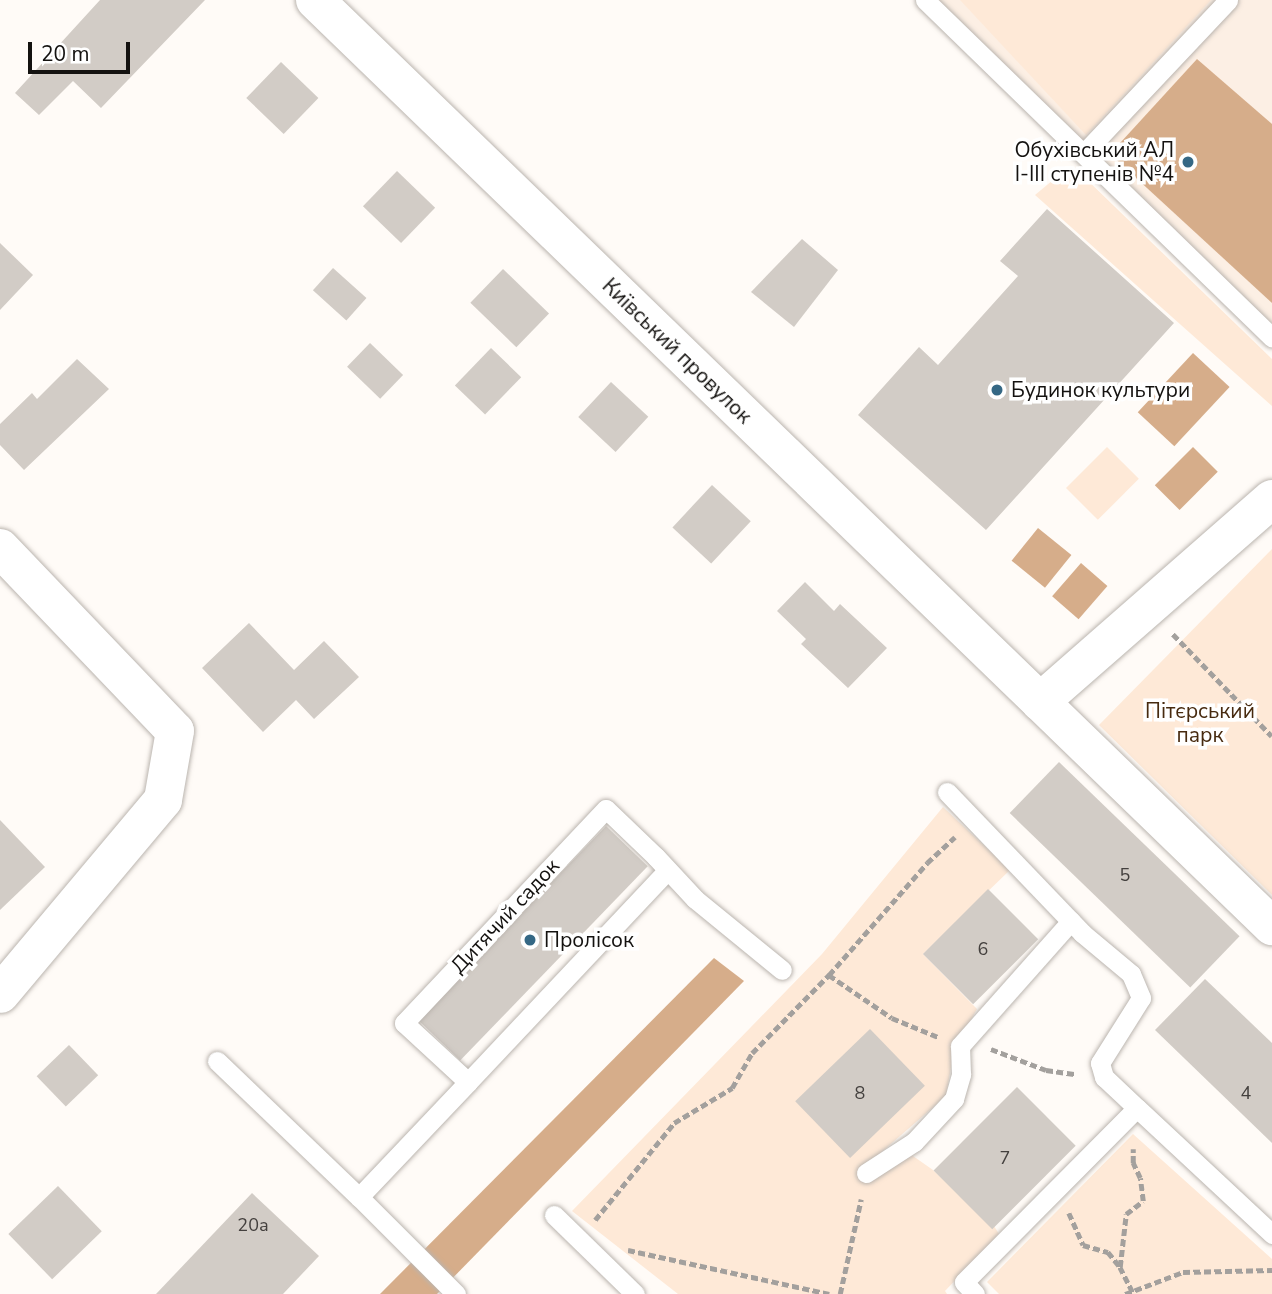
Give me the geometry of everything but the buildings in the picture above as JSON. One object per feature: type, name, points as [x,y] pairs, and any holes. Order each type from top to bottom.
[{"type":"street","name":"Київський провулок","points":[[315,0],[1272,926]]},
{"type":"street","points":[[1040,702],[1272,499]]},
{"type":"street","points":[[0,548],[175,731],[163,800],[0,994]]},
{"type":"lane","points":[[925,0],[1272,337]]},
{"type":"lane","points":[[1084,153],[1228,0]]},
{"type":"lane","points":[[947,792],[1071,921],[1131,974],[1141,998],[1100,1063],[1104,1077],[1272,1234]]},
{"type":"lane","name":"Дитячий садок","points":[[468,1082],[404,1023],[606,809],[695,899],[782,970]]},
{"type":"lane","points":[[359,1197],[668,870]]},
{"type":"lane","points":[[866,1173],[914,1142],[954,1099],[961,1074],[960,1046],[1071,921]]},
{"type":"lane","points":[[217,1061],[456,1294]]},
{"type":"lane","points":[[975,1294],[964,1282],[1137,1108]]},
{"type":"lane","points":[[554,1215],[635,1294]]},
{"type":"path","points":[[1152,604],[1180,643],[1272,736]]},
{"type":"path","points":[[829,1294],[579,1240],[674,1123],[732,1088],[752,1054],[829,975],[927,863],[973,820]]},
{"type":"path","points":[[1120,1267],[1126,1214],[1143,1201],[1140,1178],[1133,1163],[1137,1108]]},
{"type":"path","points":[[840,1294],[866,1173]]},
{"type":"path","points":[[1046,1199],[1071,1213],[1083,1245],[1108,1252],[1120,1267],[1130,1293],[1183,1272],[1272,1270]]},
{"type":"shaded area","name":"Обухівський АЛ І-ІІІ ступенів №4","points":[[936,0],[1272,0],[1272,325]]},
{"type":"shaded area","points":[[1197,59],[1272,124],[1272,303],[1110,154]]},
{"type":"shaded area","points":[[1193,353],[1230,387],[1174,446],[1138,412]]},
{"type":"shaded area","points":[[1193,447],[1218,472],[1180,510],[1155,485]]},
{"type":"shaded area","points":[[1038,528],[1071,555],[1045,588],[1012,561]]},
{"type":"shaded area","points":[[1081,563],[1107,586],[1079,619],[1052,596]]},
{"type":"shaded area","points":[[714,958],[744,981],[437,1294],[380,1294]]},
{"type":"green space","points":[[960,0],[1211,0],[1086,135]]},
{"type":"green space","points":[[1082,175],[1272,359],[1272,406],[1035,195],[1053,180]]},
{"type":"green space","points":[[1107,447],[1139,479],[1098,520],[1066,488]]},
{"type":"green space","name":"Пітєрський парк","points":[[1272,549],[1272,895],[1099,725]]},
{"type":"green space","points":[[943,807],[1010,870],[923,954],[977,1009],[954,1050],[946,1096],[869,1163],[903,1149],[933,1170],[994,1226],[999,1234],[945,1291],[947,1294],[678,1294],[572,1211],[822,954]]},
{"type":"green space","points":[[1133,1134],[1272,1259],[1272,1294],[999,1294],[987,1282]]},
{"type":"place","name":"Обухівський АЛ І-ІІІ ступенів №4","points":[[1188,162]]},
{"type":"place","name":"Будинок культури","points":[[997,390]]},
{"type":"place","name":"Пролісок","points":[[530,940]]}]
